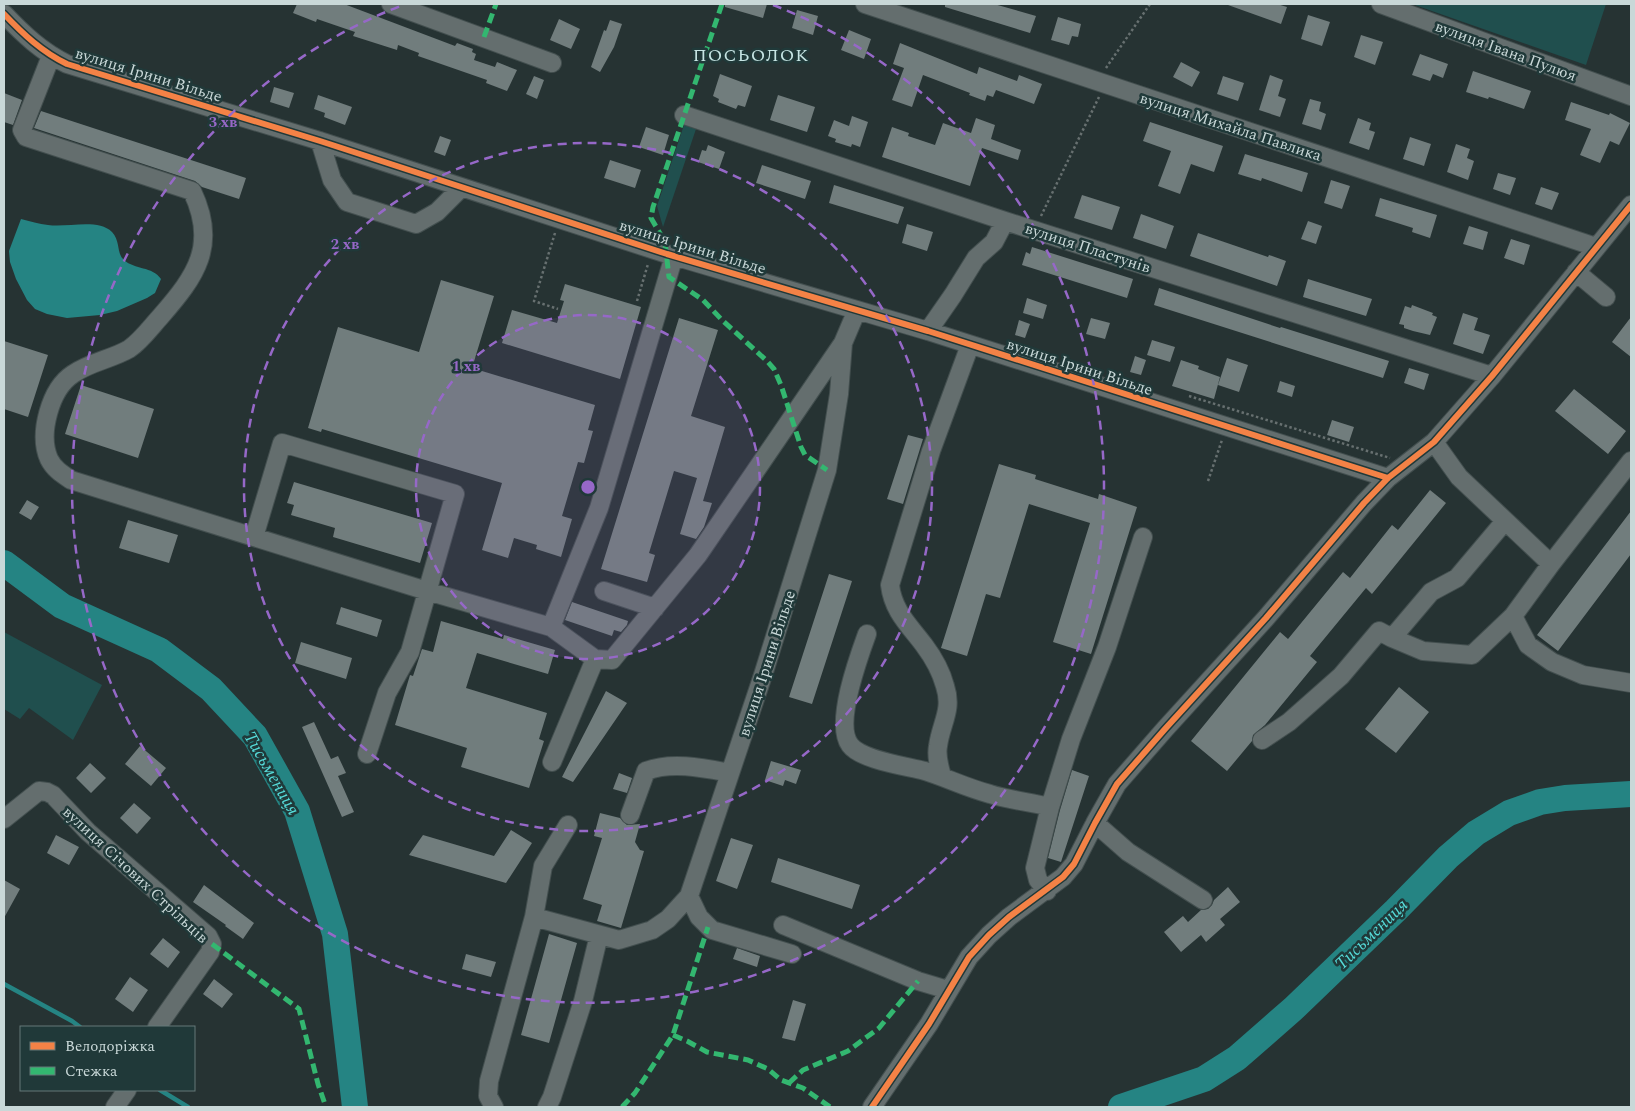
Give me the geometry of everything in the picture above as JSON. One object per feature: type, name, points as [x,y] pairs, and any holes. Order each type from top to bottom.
[{"type":"street","points":[[391,4],[552,63]]},
{"type":"street","name":"вулиця Михайла Павлика","points":[[865,4],[1596,247]]},
{"type":"street","name":"вулиця Івана Пулюя","points":[[1381,4],[1631,96]]},
{"type":"street","name":"вулиця Ірини Вільде","points":[[4,14],[24,35],[51,56],[67,64],[320,141],[653,250],[928,331],[1388,478]]},
{"type":"street","points":[[51,56],[22,130],[26,137],[192,192],[199,205],[203,224],[203,246],[199,263],[188,283],[142,337],[124,351],[73,374],[53,398],[46,417],[46,448],[50,460],[58,472],[71,480],[428,592],[551,627],[595,659],[612,660],[698,555],[843,343]]},
{"type":"street","name":"вулиця Пластунів","points":[[684,115],[1005,221],[1492,376]]},
{"type":"street","points":[[320,141],[332,180],[346,202],[416,224],[438,212],[460,188]]},
{"type":"street","points":[[872,1107],[929,1024],[969,957],[989,935],[1009,918],[1064,877],[1074,864],[1094,823],[1117,784],[1266,618],[1364,503],[1388,478],[1434,442],[1492,376],[1631,205]]},
{"type":"street","points":[[928,331],[954,295],[976,258],[994,242],[1005,221]]},
{"type":"street","points":[[551,627],[599,508],[674,256]]},
{"type":"street","points":[[1576,272],[1606,297]]},
{"type":"street","name":"вулиця Ірини Вільде","points":[[688,896],[766,666],[827,470],[839,394],[843,343],[857,310]]},
{"type":"street","points":[[942,776],[938,759],[938,746],[948,711],[948,693],[932,656],[899,614],[893,602],[890,586],[934,443],[970,345]]},
{"type":"street","points":[[1434,442],[1459,477],[1551,564]]},
{"type":"street","points":[[254,537],[282,443],[456,494],[410,652],[387,693],[367,754]]},
{"type":"street","points":[[1262,740],[1289,722],[1341,676],[1379,631],[1423,650],[1472,655],[1513,616],[1631,460]]},
{"type":"street","points":[[1392,638],[1431,592],[1457,578],[1505,520]]},
{"type":"street","points":[[1047,891],[1038,880],[1035,868],[1050,807],[1071,739],[1107,647],[1143,537]]},
{"type":"street","points":[[604,591],[655,608]]},
{"type":"street","points":[[1513,616],[1528,645],[1552,662],[1583,675],[1631,683]]},
{"type":"street","points":[[867,634],[852,679],[846,712],[845,734],[850,745],[859,752],[873,758],[942,776],[990,794],[1050,807]]},
{"type":"street","points":[[552,762],[595,659]]},
{"type":"street","points":[[630,815],[646,771],[652,768],[673,766],[730,773]]},
{"type":"street","name":"вулиця Січових Стрільців","points":[[4,819],[39,791],[53,795],[88,832],[208,936],[212,944],[210,952],[158,1026]]},
{"type":"street","points":[[1094,823],[1128,852],[1202,900]]},
{"type":"street","points":[[494,1107],[488,1096],[488,1081],[534,917],[543,866],[568,825]]},
{"type":"street","points":[[534,917],[619,940],[652,930],[668,919],[688,896],[699,917],[712,930],[792,954]]},
{"type":"street","points":[[783,924],[918,981],[948,990]]},
{"type":"street","points":[[547,1107],[584,1001],[598,935]]},
{"type":"street","points":[[115,1107],[126,1091]]},
{"type":"path","points":[[1034,229],[1102,84],[1107,65],[1150,4]]},
{"type":"path","points":[[558,309],[534,301],[560,219]]},
{"type":"path","points":[[637,301],[653,250]]},
{"type":"path","points":[[1208,481],[1226,426]]},
{"type":"shaded area","points":[[1412,4],[1606,4],[1586,65]]},
{"type":"shaded area","points":[[684,125],[696,129],[663,227],[657,206]]},
{"type":"shaded area","points":[[21,219],[56,226],[91,224],[106,228],[115,236],[120,254],[124,260],[153,272],[161,279],[155,293],[117,311],[100,315],[67,318],[47,314],[35,309],[27,300],[10,262],[9,251]]},
{"type":"shaded area","points":[[4,632],[102,685],[73,740],[29,708],[20,719],[4,709]]},
{"type":"building","points":[[297,4],[344,4],[455,46],[457,43],[473,49],[472,52],[476,54],[474,60],[495,67],[497,62],[517,70],[507,91],[486,83],[487,80],[418,56],[419,53],[398,45],[397,50],[353,36],[355,32],[317,19],[316,22],[293,13]]},
{"type":"building","points":[[725,4],[767,4],[763,18],[725,7]]},
{"type":"building","points":[[945,4],[994,4],[1036,16],[1030,33],[945,7]]},
{"type":"building","points":[[1228,4],[1277,4],[1287,7],[1281,24]]},
{"type":"building","points":[[797,10],[818,16],[813,35],[792,28]]},
{"type":"building","points":[[1308,15],[1330,22],[1322,46],[1301,39]]},
{"type":"building","points":[[1058,17],[1081,24],[1078,37],[1072,36],[1069,45],[1051,40]]},
{"type":"building","points":[[559,19],[580,29],[571,49],[550,40]]},
{"type":"building","points":[[610,20],[622,24],[614,47],[600,72],[591,67],[604,30],[606,31]]},
{"type":"building","points":[[849,30],[871,39],[864,59],[841,50]]},
{"type":"building","points":[[1361,35],[1383,42],[1375,65],[1354,57]]},
{"type":"building","points":[[900,43],[977,74],[979,67],[1017,81],[1019,75],[1042,84],[1034,104],[996,90],[993,97],[987,95],[985,101],[969,95],[970,93],[923,75],[912,107],[892,100],[904,68],[893,64]]},
{"type":"building","points":[[1420,54],[1448,64],[1443,78],[1433,74],[1430,81],[1412,75]]},
{"type":"building","points":[[1181,62],[1200,72],[1192,87],[1173,77]]},
{"type":"building","points":[[1473,71],[1531,91],[1524,109],[1489,97],[1488,99],[1466,92]]},
{"type":"building","points":[[720,74],[752,86],[745,107],[738,105],[736,109],[718,102],[719,99],[713,96]]},
{"type":"building","points":[[1270,75],[1283,80],[1278,96],[1286,99],[1280,117],[1259,110]]},
{"type":"building","points":[[534,76],[544,80],[537,99],[526,94]]},
{"type":"building","points":[[1223,76],[1244,83],[1238,101],[1217,94]]},
{"type":"building","points":[[274,87],[294,93],[289,108],[270,102]]},
{"type":"building","points":[[4,93],[22,100],[13,125],[4,122]]},
{"type":"building","points":[[318,95],[352,107],[345,125],[324,117],[325,113],[314,109]]},
{"type":"building","points":[[778,95],[815,107],[807,132],[770,120]]},
{"type":"building","points":[[1310,99],[1321,102],[1319,111],[1326,114],[1321,130],[1302,124]]},
{"type":"building","points":[[1571,102],[1609,115],[1610,113],[1630,123],[1619,145],[1610,141],[1600,163],[1580,155],[1591,129],[1565,120]]},
{"type":"building","points":[[41,111],[246,178],[239,199],[202,187],[195,181],[34,128]]},
{"type":"building","points":[[852,116],[868,122],[860,147],[852,144],[851,147],[835,142],[836,139],[828,136],[834,120],[849,126]]},
{"type":"building","points":[[976,118],[995,125],[991,139],[1021,150],[1018,160],[982,148],[970,186],[882,157],[892,127],[909,133],[908,136],[935,145],[943,123],[971,133]]},
{"type":"building","points":[[1358,118],[1371,123],[1369,130],[1375,132],[1369,150],[1349,143]]},
{"type":"building","points":[[1150,122],[1223,146],[1214,172],[1191,164],[1180,194],[1158,186],[1171,151],[1143,141]]},
{"type":"building","points":[[646,127],[669,135],[663,155],[639,147]]},
{"type":"building","points":[[440,136],[451,140],[445,156],[434,152]]},
{"type":"building","points":[[1410,137],[1431,144],[1424,166],[1403,159]]},
{"type":"building","points":[[1456,144],[1470,149],[1467,158],[1474,161],[1468,180],[1447,172]]},
{"type":"building","points":[[708,145],[725,152],[719,169],[698,162],[702,150],[706,151]]},
{"type":"building","points":[[1245,154],[1308,173],[1302,192],[1262,178],[1261,181],[1238,174]]},
{"type":"building","points":[[610,160],[641,170],[635,188],[604,178]]},
{"type":"building","points":[[762,165],[811,181],[805,199],[756,183]]},
{"type":"building","points":[[1498,173],[1516,178],[1510,195],[1493,189]]},
{"type":"building","points":[[1331,180],[1350,186],[1342,209],[1324,203]]},
{"type":"building","points":[[834,185],[904,207],[898,224],[829,203]]},
{"type":"building","points":[[1541,187],[1559,193],[1552,210],[1535,204]]},
{"type":"building","points":[[1082,195],[1120,207],[1112,230],[1074,218]]},
{"type":"building","points":[[1380,198],[1437,215],[1430,238],[1412,232],[1413,228],[1375,216]]},
{"type":"building","points":[[1141,214],[1174,226],[1166,249],[1133,238]]},
{"type":"building","points":[[1308,221],[1322,226],[1316,244],[1301,239]]},
{"type":"building","points":[[907,224],[933,232],[927,251],[902,243]]},
{"type":"building","points":[[1469,226],[1488,232],[1483,250],[1463,244]]},
{"type":"building","points":[[1198,233],[1268,257],[1269,255],[1286,261],[1277,286],[1190,256]]},
{"type":"building","points":[[1511,239],[1530,245],[1524,265],[1504,258]]},
{"type":"building","points":[[1032,247],[1133,279],[1127,298],[1022,265],[1026,252],[1030,254]]},
{"type":"building","points":[[1308,279],[1372,299],[1366,316],[1303,297]]},
{"type":"building","points":[[441,280],[494,296],[472,368],[595,405],[588,430],[593,431],[584,463],[578,462],[562,516],[572,519],[561,557],[536,549],[537,545],[514,538],[508,558],[482,550],[502,483],[322,429],[321,432],[308,428],[338,327],[419,352]]},
{"type":"building","points":[[565,284],[641,307],[620,379],[502,343],[512,310],[557,323],[564,301],[560,300]]},
{"type":"building","points":[[1159,288],[1280,328],[1389,361],[1383,378],[1154,305]]},
{"type":"building","points":[[1027,298],[1047,305],[1043,319],[1023,313]]},
{"type":"building","points":[[1412,305],[1433,313],[1432,315],[1437,317],[1430,335],[1404,328],[1404,325],[1399,324],[1405,306],[1411,308]]},
{"type":"building","points":[[1463,313],[1478,318],[1474,330],[1490,335],[1483,354],[1453,344]]},
{"type":"building","points":[[1631,317],[1631,357],[1612,342]]},
{"type":"building","points":[[679,318],[718,330],[691,416],[725,427],[703,501],[712,503],[704,527],[696,539],[680,534],[697,478],[674,471],[649,553],[655,555],[647,582],[601,569]]},
{"type":"building","points":[[1091,318],[1110,323],[1105,339],[1086,334]]},
{"type":"building","points":[[1019,320],[1030,324],[1025,338],[1015,335]]},
{"type":"building","points":[[1152,340],[1175,347],[1170,362],[1147,355]]},
{"type":"building","points":[[4,341],[48,355],[28,417],[4,409]]},
{"type":"building","points":[[1135,356],[1146,360],[1141,375],[1130,372]]},
{"type":"building","points":[[1227,358],[1248,365],[1239,392],[1218,385]]},
{"type":"building","points":[[1181,360],[1199,366],[1198,369],[1220,377],[1214,399],[1172,386]]},
{"type":"building","points":[[1409,368],[1429,374],[1424,390],[1404,383]]},
{"type":"building","points":[[1280,381],[1295,386],[1292,397],[1277,392]]},
{"type":"building","points":[[81,385],[154,409],[138,458],[65,434]]},
{"type":"building","points":[[1574,389],[1626,431],[1608,454],[1555,411]]},
{"type":"building","points":[[1332,420],[1354,427],[1349,442],[1327,435]]},
{"type":"building","points":[[908,435],[923,439],[903,504],[887,499]]},
{"type":"building","points":[[999,464],[1036,475],[1035,479],[1098,499],[1099,494],[1137,507],[1091,654],[1053,642],[1090,523],[1029,504],[1000,598],[986,594],[967,656],[941,648]]},
{"type":"building","points":[[294,482],[432,523],[420,563],[333,537],[335,528],[291,515],[294,505],[287,503]]},
{"type":"building","points":[[1430,490],[1446,503],[1372,594],[1366,588],[1310,656],[1317,662],[1265,725],[1253,735],[1252,741],[1227,771],[1191,741],[1280,632],[1288,639],[1343,572],[1350,578],[1392,525],[1398,530]]},
{"type":"building","points":[[27,500],[39,507],[31,520],[19,513]]},
{"type":"building","points":[[1631,511],[1631,554],[1558,651],[1537,635]]},
{"type":"building","points":[[128,520],[178,535],[169,563],[119,548]]},
{"type":"building","points":[[829,574],[852,581],[812,704],[789,697]]},
{"type":"building","points":[[572,602],[628,621],[627,625],[621,632],[614,630],[612,636],[565,620]]},
{"type":"building","points":[[341,607],[382,620],[377,637],[336,624]]},
{"type":"building","points":[[441,621],[503,639],[504,635],[555,650],[548,674],[477,653],[466,688],[547,713],[539,739],[544,741],[529,788],[461,767],[467,748],[395,725],[410,675],[413,676],[422,649],[433,652]]},
{"type":"building","points":[[301,642],[352,658],[346,679],[295,663]]},
{"type":"building","points":[[1399,687],[1429,712],[1396,753],[1365,729]]},
{"type":"building","points":[[606,691],[627,703],[573,782],[562,777]]},
{"type":"building","points":[[314,722],[331,759],[338,756],[346,773],[338,776],[354,812],[342,817],[302,727]]},
{"type":"building","points":[[140,746],[166,768],[151,786],[125,764]]},
{"type":"building","points":[[771,761],[801,770],[796,784],[785,780],[783,786],[765,780]]},
{"type":"building","points":[[90,763],[106,778],[91,793],[76,778]]},
{"type":"building","points":[[1072,770],[1089,776],[1061,862],[1048,858]]},
{"type":"building","points":[[619,773],[632,778],[627,793],[613,789]]},
{"type":"building","points":[[134,803],[151,818],[137,834],[120,818]]},
{"type":"building","points":[[600,813],[620,818],[627,825],[640,824],[635,842],[640,850],[644,851],[621,928],[597,921],[602,905],[583,899],[602,838],[594,836]]},
{"type":"building","points":[[511,830],[532,843],[506,883],[409,855],[423,835],[494,856]]},
{"type":"building","points":[[56,835],[79,847],[69,865],[47,853]]},
{"type":"building","points":[[731,838],[753,845],[737,889],[716,881]]},
{"type":"building","points":[[778,858],[860,885],[852,909],[771,882]]},
{"type":"building","points":[[4,880],[20,889],[4,918]]},
{"type":"building","points":[[204,885],[254,923],[243,939],[193,902]]},
{"type":"building","points":[[1228,887],[1240,902],[1220,919],[1225,925],[1206,942],[1201,935],[1181,952],[1164,932],[1183,916],[1188,922],[1201,910],[1208,909],[1214,900]]},
{"type":"building","points":[[549,934],[577,943],[549,1043],[521,1035]]},
{"type":"building","points":[[163,938],[180,952],[168,968],[150,954]]},
{"type":"building","points":[[737,948],[760,956],[757,967],[733,959]]},
{"type":"building","points":[[466,954],[496,962],[491,977],[462,969]]},
{"type":"building","points":[[130,977],[148,990],[133,1012],[115,999]]},
{"type":"building","points":[[214,979],[233,994],[222,1008],[203,994]]},
{"type":"building","points":[[793,1000],[806,1004],[795,1041],[782,1038]]},
{"type":"waterway","name":"Тисьмениця","points":[[4,563],[62,606],[159,650],[211,689],[255,736],[297,811],[335,934],[355,1107]]},
{"type":"waterway","name":"Тисьмениця","points":[[1121,1107],[1204,1079],[1237,1058],[1293,1009],[1448,857],[1476,833],[1509,813],[1540,802],[1565,798],[1631,794]]},
{"type":"waterway","points":[[4,984],[79,1026]]},
{"type":"waterway","points":[[162,1091],[188,1107]]},
{"type":"marked path","points":[[484,37],[496,4]]},
{"type":"marked path","points":[[722,4],[653,207],[651,218],[665,242],[669,277],[703,300],[774,369],[805,455],[827,470]]},
{"type":"marked path","points":[[622,1107],[635,1093],[673,1035],[708,927]]},
{"type":"marked path","points":[[212,944],[299,1009],[318,1084],[326,1107]]},
{"type":"marked path","points":[[789,1083],[803,1070],[848,1051],[879,1028],[918,981]]},
{"type":"marked path","points":[[673,1035],[707,1052],[748,1060],[768,1069],[781,1080],[803,1088],[830,1107]]},
{"type":"cycle path","points":[[4,14],[33,42],[67,64],[320,141],[667,254],[928,331],[1388,478]]},
{"type":"cycle path","points":[[872,1107],[929,1024],[969,957],[1009,917],[1063,877],[1074,864],[1117,784],[1266,618],[1364,503],[1388,478],[1434,442],[1492,376],[1631,205]]},
{"type":"district","name":"ПОСЬОЛОК","points":[[751,55]]}]
